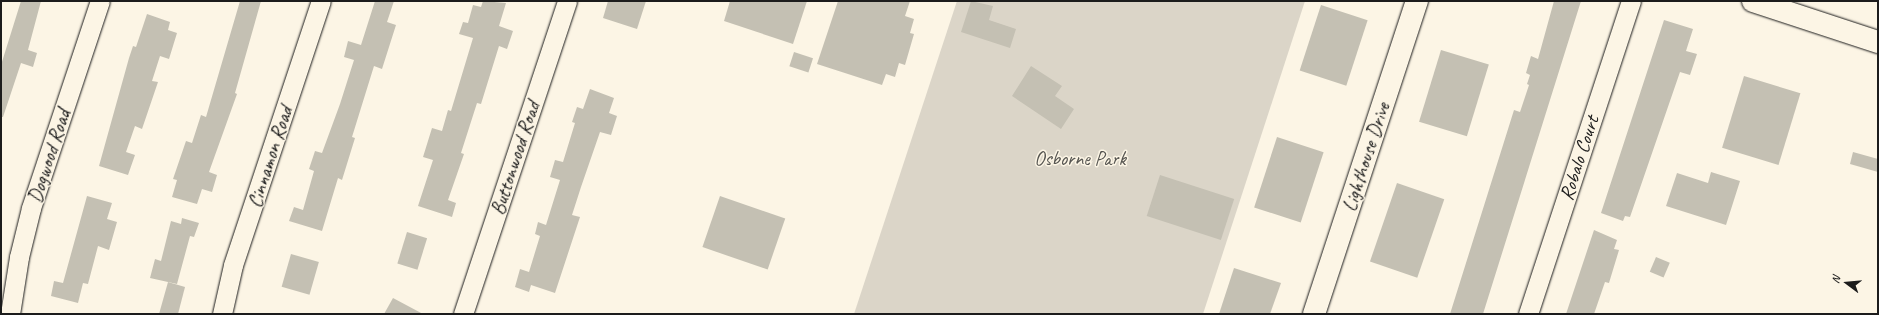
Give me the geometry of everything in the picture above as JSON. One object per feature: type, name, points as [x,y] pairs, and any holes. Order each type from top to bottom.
[{"type":"street","name":"Dogwood Road","points":[[10,314],[19,256],[31,208],[100,1]]},
{"type":"street","name":"Cinnamon Road","points":[[222,314],[233,266],[321,1]]},
{"type":"street","name":"Buttonwood Road","points":[[463,314],[567,1]]},
{"type":"street","name":"Lighthouse Drive","points":[[1314,314],[1417,1]]},
{"type":"street","name":"Robalo Court","points":[[1528,314],[1631,1]]},
{"type":"street","points":[[1753,1],[1878,42]]},
{"type":"green space","name":"Osborne Park","points":[[957,1],[1305,1],[1203,314],[854,314]]},
{"type":"building","points":[[21,1],[41,1],[28,50],[37,53],[33,67],[21,63],[3,117],[1,117],[1,65]]},
{"type":"building","points":[[240,1],[261,1],[235,93],[237,94],[209,172],[217,175],[212,192],[202,189],[197,204],[172,197],[177,180],[173,179],[186,141],[192,143],[201,115],[206,117]]},
{"type":"building","points":[[375,1],[394,1],[387,22],[396,25],[382,69],[374,66],[352,137],[355,138],[342,180],[338,178],[322,231],[289,221],[294,207],[303,210],[314,171],[309,169],[315,151],[322,153],[340,104],[354,60],[344,57],[348,41],[361,45]]},
{"type":"building","points":[[483,1],[506,3],[499,26],[513,31],[507,49],[499,46],[481,104],[477,103],[461,153],[464,154],[448,200],[456,203],[452,217],[418,206],[433,160],[423,157],[432,128],[442,131],[448,110],[451,111],[473,38],[459,34],[463,22],[468,23],[473,5],[481,7]]},
{"type":"building","points":[[608,1],[646,1],[637,29],[603,18]]},
{"type":"building","points":[[730,1],[807,1],[793,44],[724,21]]},
{"type":"building","points":[[838,1],[910,1],[905,16],[914,19],[910,33],[914,34],[905,65],[899,63],[895,77],[886,74],[882,85],[817,64]]},
{"type":"building","points":[[971,1],[993,6],[989,20],[1016,29],[1010,48],[961,32]]},
{"type":"building","points":[[1554,1],[1581,1],[1483,314],[1450,314],[1514,110],[1520,112],[1529,85],[1527,84],[1530,75],[1526,73],[1531,56],[1538,59]]},
{"type":"building","points":[[1321,5],[1368,20],[1346,86],[1300,71]]},
{"type":"building","points":[[147,14],[170,22],[168,30],[177,33],[169,59],[160,56],[152,81],[158,82],[142,129],[135,126],[126,152],[135,155],[128,175],[99,166],[129,58],[133,46],[136,47]]},
{"type":"building","points":[[1664,20],[1693,29],[1686,51],[1697,54],[1690,75],[1680,72],[1630,217],[1625,216],[1623,221],[1601,213]]},
{"type":"building","points":[[1441,50],[1489,65],[1467,136],[1419,122]]},
{"type":"building","points":[[794,52],[813,58],[808,72],[789,66]]},
{"type":"building","points":[[1031,66],[1062,86],[1055,96],[1074,109],[1061,129],[1012,96]]},
{"type":"building","points":[[1744,76],[1800,93],[1778,165],[1722,148]]},
{"type":"building","points":[[590,89],[614,98],[609,113],[617,116],[611,135],[600,132],[572,215],[580,217],[555,293],[531,285],[529,292],[515,287],[520,269],[529,272],[540,236],[535,234],[538,222],[546,225],[560,180],[550,177],[555,160],[563,162],[575,123],[572,122],[577,107],[583,109]]},
{"type":"building","points":[[1277,137],[1324,152],[1301,223],[1254,207]]},
{"type":"building","points":[[1853,152],[1878,159],[1878,172],[1850,164]]},
{"type":"building","points":[[1711,172],[1740,181],[1726,225],[1666,206],[1677,173],[1708,183]]},
{"type":"building","points":[[1160,175],[1234,199],[1221,240],[1147,216]]},
{"type":"building","points":[[1397,183],[1444,199],[1417,278],[1370,261]]},
{"type":"building","points":[[87,196],[112,203],[107,219],[117,222],[109,250],[98,246],[88,284],[83,283],[78,303],[51,296],[54,281],[63,283]]},
{"type":"building","points":[[720,196],[785,218],[768,270],[702,247]]},
{"type":"building","points":[[182,218],[199,223],[194,237],[190,236],[177,284],[150,278],[155,259],[161,261],[171,221],[181,224]]},
{"type":"building","points":[[1594,230],[1617,240],[1614,249],[1619,250],[1609,283],[1605,282],[1594,314],[1566,314]]},
{"type":"building","points":[[407,232],[427,238],[417,270],[397,264]]},
{"type":"building","points":[[291,254],[319,262],[310,295],[282,287]]},
{"type":"building","points":[[1656,257],[1670,263],[1664,278],[1650,272]]},
{"type":"building","points":[[1234,268],[1281,283],[1270,314],[1219,314]]},
{"type":"building","points":[[168,282],[185,287],[178,314],[159,314]]},
{"type":"building","points":[[393,298],[423,314],[384,314]]}]
